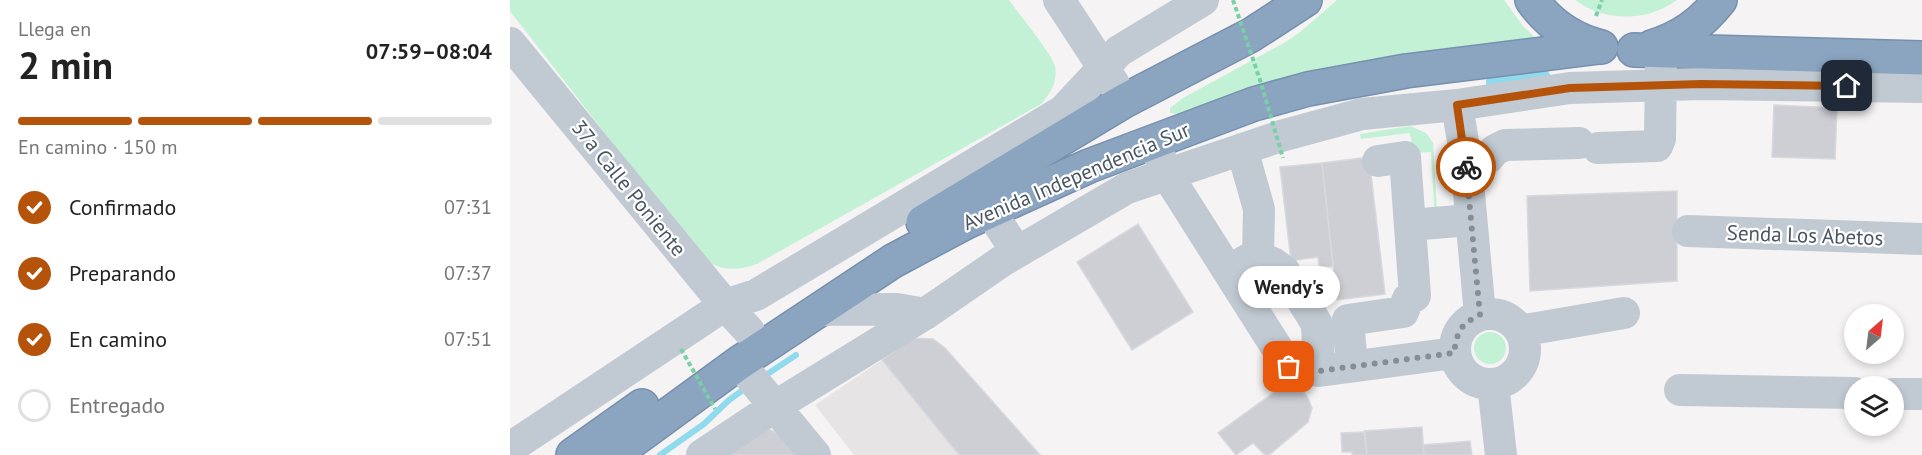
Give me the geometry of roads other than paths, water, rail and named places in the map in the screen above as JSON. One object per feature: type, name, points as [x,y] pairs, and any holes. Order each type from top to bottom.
[{"type":"highway","name":"Avenida Independencia Sur","points":[[573,455],[748,331],[1124,100],[1251,35],[1305,0]]},
{"type":"highway","points":[[1154,140],[1148,126],[1160,105],[1281,33],[1314,0]]},
{"type":"highway","points":[[1532,0],[1550,21],[1565,32],[1598,31],[1648,50],[1847,71],[1922,58]]},
{"type":"highway","points":[[1648,50],[1683,35],[1697,25],[1720,0]]},
{"type":"highway","name":"Avenida Independencia Sur","points":[[613,455],[739,363],[893,261],[966,222],[1089,166],[1254,104],[1308,89],[1406,71],[1476,62],[1598,31]]},
{"type":"street","points":[[1059,0],[1124,100]]},
{"type":"street","points":[[510,448],[725,305],[756,295],[1063,111],[1119,51],[1203,0]]},
{"type":"street","name":"37a Calle Poniente","points":[[510,43],[748,331]]},
{"type":"street","points":[[1466,160],[1488,158],[1495,150],[1505,145],[1657,146],[1660,139],[1660,85],[1648,50]]},
{"type":"street","points":[[1476,62],[1469,103],[1466,160],[1480,315]]},
{"type":"street","points":[[1406,71],[1413,108]]},
{"type":"street","points":[[702,455],[774,407],[925,314],[1017,252],[1127,188],[1242,149],[1362,114],[1469,103],[1570,88],[1660,85],[1847,71],[1922,87]]},
{"type":"street","points":[[1154,140],[1166,173],[1289,367],[1319,371],[1454,353]]},
{"type":"street","points":[[1242,149],[1259,209],[1258,257]]},
{"type":"street","points":[[1352,366],[1348,320],[1403,312],[1408,299],[1414,296],[1405,157],[1378,161]]},
{"type":"street","points":[[990,212],[1017,252]]},
{"type":"street","points":[[1410,225],[1470,220]]},
{"type":"street","name":"Senda Los Abetos","points":[[1688,231],[1922,239]]},
{"type":"street","points":[[1228,271],[1247,260],[1258,257],[1273,263],[1284,271],[1317,324],[1319,371]]},
{"type":"street","points":[[819,310],[897,309],[925,314]]},
{"type":"street","points":[[1521,332],[1624,313]]},
{"type":"street","points":[[1480,315],[1503,316],[1513,322],[1521,332],[1525,342],[1525,354],[1514,374],[1504,381],[1493,384],[1481,383],[1470,378],[1461,370],[1454,353],[1456,337],[1470,320],[1480,315]]},
{"type":"street","points":[[739,363],[815,455]]},
{"type":"street","points":[[1493,384],[1501,455]]},
{"type":"street","points":[[1680,390],[1844,393]]},
{"type":"street","points":[[1904,394],[1922,394]]},
{"type":"waterway","points":[[1497,82],[1540,79]]},
{"type":"waterway","points":[[763,377],[796,355]]},
{"type":"waterway","points":[[660,455],[704,424],[729,400],[747,387]]},
{"type":"place","name":"Wendy's","points":[[1289,367]]}]
